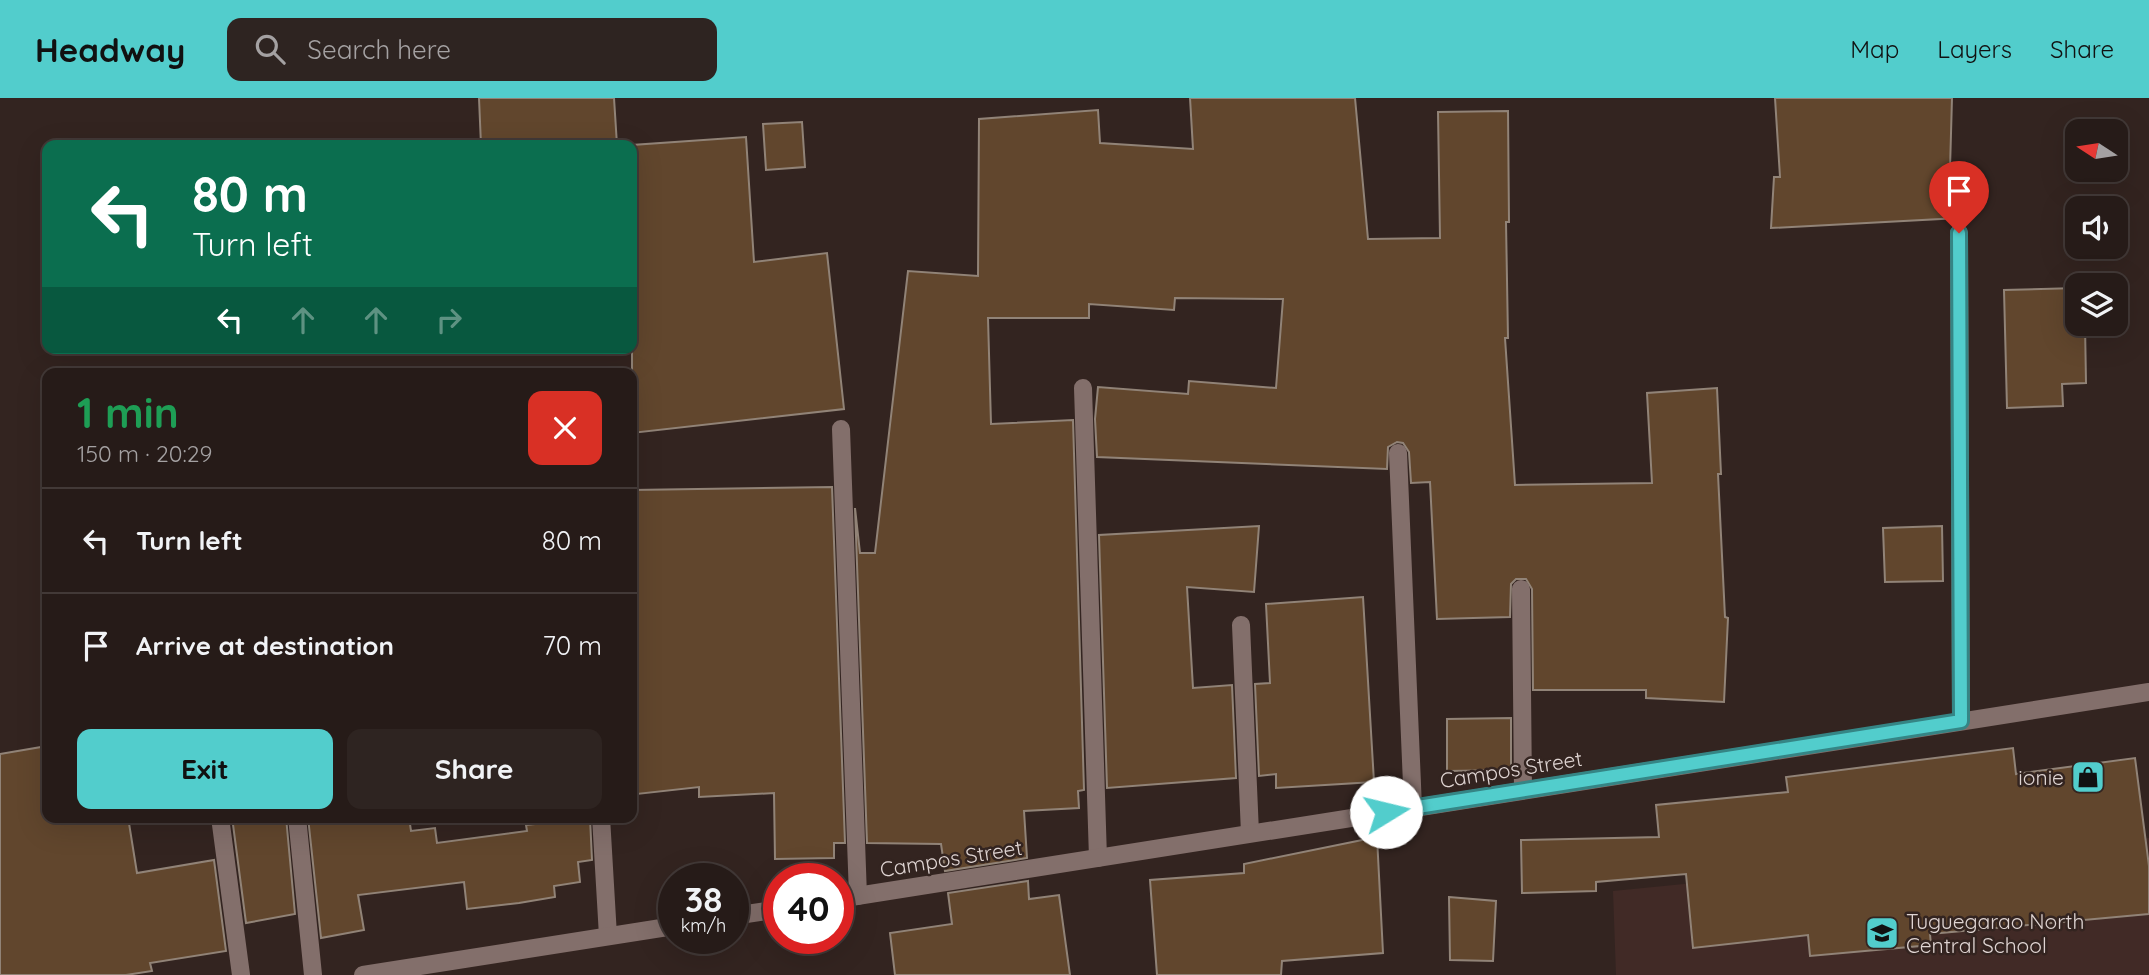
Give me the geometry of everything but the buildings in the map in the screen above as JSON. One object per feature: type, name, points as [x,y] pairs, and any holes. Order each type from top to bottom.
[{"type":"street","points":[[1959,233],[1961,721]]},
{"type":"street","points":[[1083,388],[1098,858]]},
{"type":"street","points":[[841,429],[858,896]]},
{"type":"street","points":[[1398,453],[1413,808]]},
{"type":"street","points":[[1521,589],[1523,790]]},
{"type":"street","points":[[1241,625],[1250,833]]},
{"type":"street","name":"Campos Street","points":[[854,897],[2149,692]]},
{"type":"street","points":[[221,823],[241,975]]},
{"type":"street","points":[[299,823],[313,975]]},
{"type":"street","points":[[601,823],[608,936]]},
{"type":"street","points":[[363,975],[658,928]]},
{"type":"shaded area","name":"Tuguegarao North Central School","points":[[2149,838],[2149,975],[1616,975],[1613,891]]},
{"type":"place","name":"ionie","points":[[2088,777]]},
{"type":"place","name":"Tuguegarao North Central School","points":[[1882,933]]},
{"type":"route","points":[[1386,812],[1961,721],[1959,233]]}]
